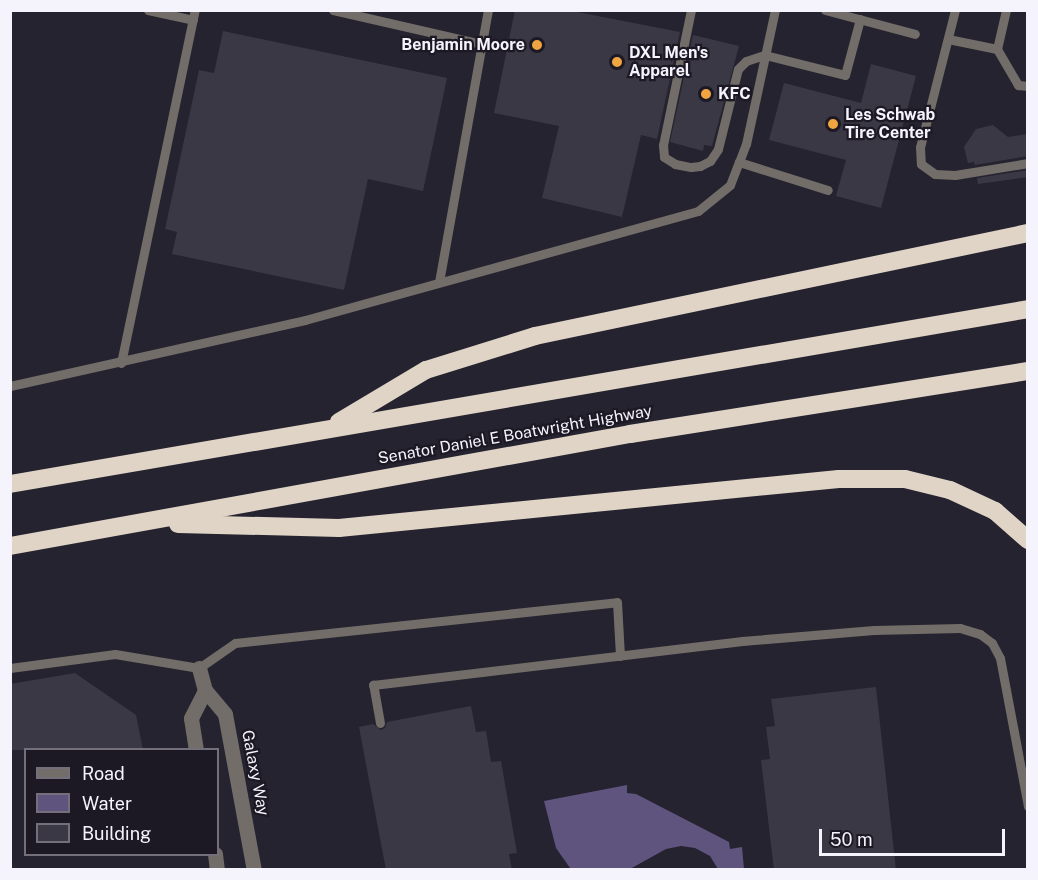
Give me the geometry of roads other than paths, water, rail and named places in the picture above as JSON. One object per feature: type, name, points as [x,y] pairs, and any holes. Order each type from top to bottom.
[{"type":"highway","points":[[329,428],[426,370],[535,336],[1028,233]]},
{"type":"highway","points":[[10,484],[1028,309]]},
{"type":"highway","name":"Senator Daniel E Boatwright Highway","points":[[10,546],[630,434],[1028,371]]},
{"type":"highway","points":[[140,523],[339,528],[838,479],[905,479],[950,490],[995,511],[1028,540]]},
{"type":"street","name":"Galaxy Way","points":[[199,668],[205,690],[225,714],[255,870]]},
{"type":"street","points":[[196,748],[191,718],[205,690]]},
{"type":"lane","points":[[121,363],[194,15],[148,10]]},
{"type":"lane","points":[[333,10],[482,44]]},
{"type":"lane","points":[[439,282],[488,10]]},
{"type":"lane","points":[[691,10],[663,145],[664,157],[675,164],[700,166],[710,161],[718,149],[738,69],[746,61],[765,55],[845,75],[860,19]]},
{"type":"lane","points":[[10,386],[305,320],[698,211],[730,185],[746,144],[775,10]]},
{"type":"lane","points":[[825,10],[915,34]]},
{"type":"lane","points":[[955,10],[920,147],[921,164],[934,174],[955,175],[1028,163]]},
{"type":"lane","points":[[1006,10],[997,49],[1018,85],[1028,86]]},
{"type":"lane","points":[[948,39],[997,49]]},
{"type":"lane","points":[[739,162],[828,190]]},
{"type":"lane","points":[[10,668],[115,654],[199,668],[234,643],[617,602],[620,656]]},
{"type":"lane","points":[[380,723],[373,685],[742,641],[874,630],[960,628],[980,634],[992,643],[1000,658],[1028,806]]},
{"type":"water","points":[[627,785],[627,793],[636,794],[729,842],[730,849],[742,847],[744,869],[718,869],[710,856],[695,848],[681,846],[666,849],[630,869],[570,868],[556,848],[544,801]]},
{"type":"place","name":"Benjamin Moore","points":[[537,45]]},
{"type":"place","name":"DXL Men's Apparel","points":[[617,62]]},
{"type":"place","name":"KFC","points":[[706,94]]},
{"type":"place","name":"Les Schwab Tire Center","points":[[833,124]]}]
